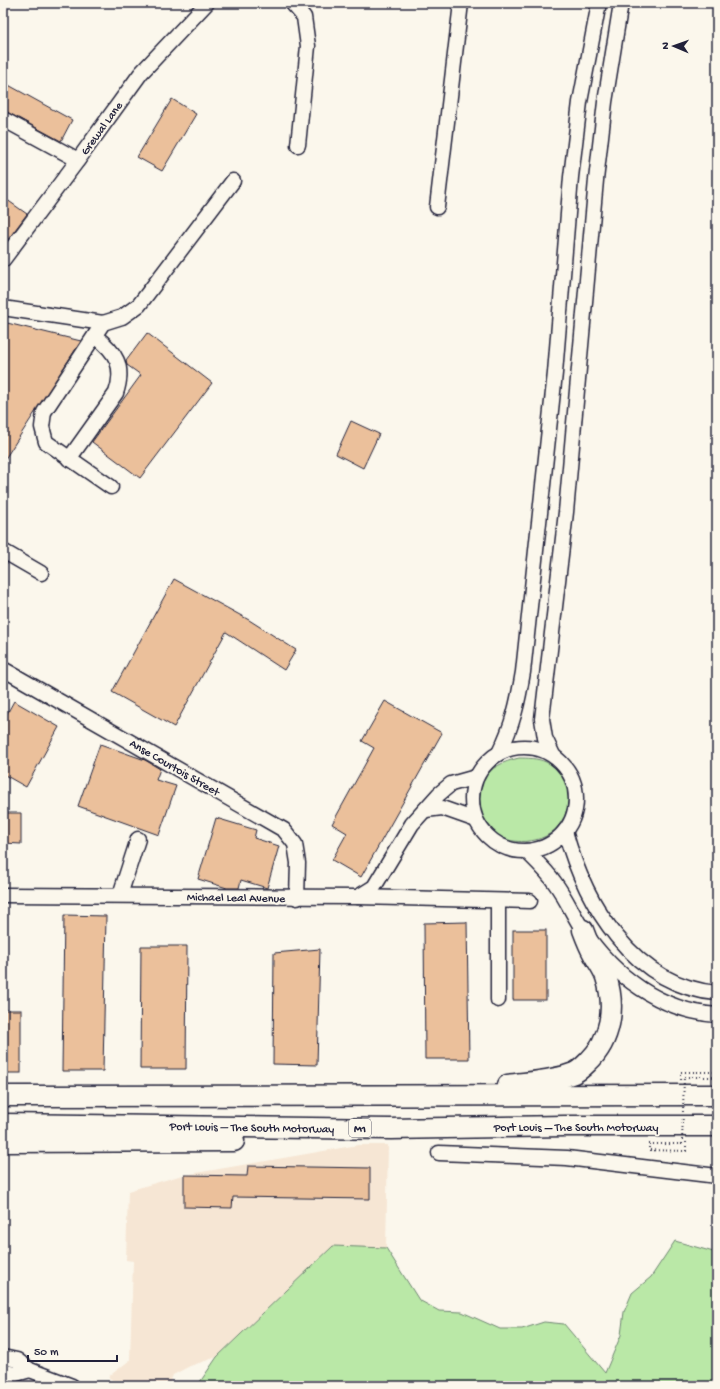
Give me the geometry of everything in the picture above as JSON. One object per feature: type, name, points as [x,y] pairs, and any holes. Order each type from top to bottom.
[{"type":"highway","points":[[440,1095],[562,1077],[576,1073],[596,1054],[607,1034],[611,1012],[611,998],[605,975],[583,930]]},
{"type":"highway","points":[[3,1096],[717,1095]]},
{"type":"highway","name":"Port Louis – The South Motorway","points":[[3,1124],[391,1129],[565,1126],[717,1126]]},
{"type":"highway","points":[[3,1142],[310,1141],[391,1129]]},
{"type":"street","name":"Grewal Lane","points":[[3,260],[141,73],[207,3]]},
{"type":"street","points":[[292,3],[304,18],[308,46],[298,145]]},
{"type":"street","points":[[437,207],[461,3]]},
{"type":"street","points":[[499,753],[515,716],[523,672],[555,373],[571,177],[580,102],[599,3]]},
{"type":"street","points":[[553,755],[545,738],[542,718],[566,512],[598,165],[605,102],[621,3]]},
{"type":"street","points":[[3,119],[78,160]]},
{"type":"street","points":[[3,308],[103,323],[122,317],[139,305],[233,180]]},
{"type":"street","points":[[103,323],[44,412],[42,427],[46,442],[111,487]]},
{"type":"street","points":[[69,459],[116,393],[120,380],[118,362],[109,347],[95,336]]},
{"type":"street","points":[[3,551],[41,573]]},
{"type":"street","name":"Anse Courtois Street","points":[[3,669],[284,830],[295,844],[298,863],[297,898]]},
{"type":"street","points":[[526,746],[540,748],[553,755],[564,764],[571,776],[576,790],[576,804],[573,818],[566,831],[548,845],[526,851],[514,850],[496,843],[482,831],[476,820],[472,799],[476,778],[485,763],[499,753],[512,748],[526,746]]},
{"type":"street","points":[[358,897],[374,887],[412,824],[439,794],[451,784],[476,778]]},
{"type":"street","points":[[426,810],[442,808],[476,820]]},
{"type":"street","points":[[566,831],[581,879],[616,937],[642,963],[664,977],[685,986],[717,993]]},
{"type":"street","points":[[120,895],[138,839]]},
{"type":"street","points":[[526,851],[555,882],[583,930],[608,962],[628,981],[649,995],[672,1006],[701,1014],[717,1015]]},
{"type":"street","name":"Michael Leal Avenue","points":[[3,895],[297,898],[358,897],[530,901]]},
{"type":"street","points":[[498,901],[498,1000]]},
{"type":"street","points":[[439,1153],[568,1158],[717,1176]]},
{"type":"street","points":[[3,1357],[18,1360],[30,1370],[72,1386]]},
{"type":"street","points":[[3,1372],[16,1374],[30,1370]]},
{"type":"path","points":[[681,1072],[717,1072]]},
{"type":"path","points":[[686,1151],[649,1150],[649,1144],[682,1144],[684,1077],[717,1077]]},
{"type":"shaded area","points":[[358,1145],[388,1145],[386,1248],[333,1246],[217,1357],[190,1366],[173,1375],[168,1386],[121,1386],[108,1377],[130,1360],[133,1261],[126,1260],[128,1191],[179,1176]]},
{"type":"green space","points":[[519,758],[536,759],[550,764],[560,773],[566,782],[568,792],[566,813],[561,822],[554,830],[535,840],[518,841],[500,837],[489,828],[484,821],[479,805],[478,795],[484,778],[490,771],[498,766]]},
{"type":"green space","points":[[675,1241],[717,1253],[717,1386],[196,1386],[217,1357],[333,1246],[386,1248],[419,1300],[439,1311],[462,1312],[500,1329],[522,1329],[544,1322],[564,1324],[605,1373],[621,1335],[624,1312],[632,1293],[651,1277]]},
{"type":"building","points":[[3,82],[72,120],[61,141],[3,110]]},
{"type":"building","points":[[172,99],[196,114],[162,171],[137,157]]},
{"type":"building","points":[[3,197],[27,214],[3,246]]},
{"type":"building","points":[[3,322],[81,341],[3,462]]},
{"type":"building","points":[[147,333],[212,383],[140,478],[92,442],[141,375],[127,365],[126,361]]},
{"type":"building","points":[[351,421],[379,434],[363,468],[336,454]]},
{"type":"building","points":[[174,579],[249,620],[296,650],[284,670],[226,632],[174,727],[112,692]]},
{"type":"building","points":[[14,701],[59,727],[26,787],[3,774],[3,721]]},
{"type":"building","points":[[385,701],[442,733],[361,877],[332,860],[347,833],[332,824],[374,748],[362,741]]},
{"type":"building","points":[[100,744],[145,760],[160,769],[156,780],[176,786],[159,835],[78,806]]},
{"type":"building","points":[[3,813],[21,813],[21,844],[3,843]]},
{"type":"building","points":[[216,818],[256,830],[254,838],[279,846],[267,888],[241,880],[239,888],[227,888],[198,879]]},
{"type":"building","points":[[64,915],[106,916],[103,1071],[62,1071]]},
{"type":"building","points":[[467,922],[469,1059],[425,1059],[424,923]]},
{"type":"building","points":[[513,930],[546,930],[546,1000],[513,1000]]},
{"type":"building","points":[[141,946],[187,946],[186,1069],[140,1069]]},
{"type":"building","points":[[320,949],[317,1065],[273,1064],[274,953]]},
{"type":"building","points":[[3,1010],[21,1010],[21,1073],[3,1073]]},
{"type":"building","points":[[248,1166],[370,1168],[370,1199],[233,1197],[232,1208],[184,1207],[184,1175],[247,1176]]}]
